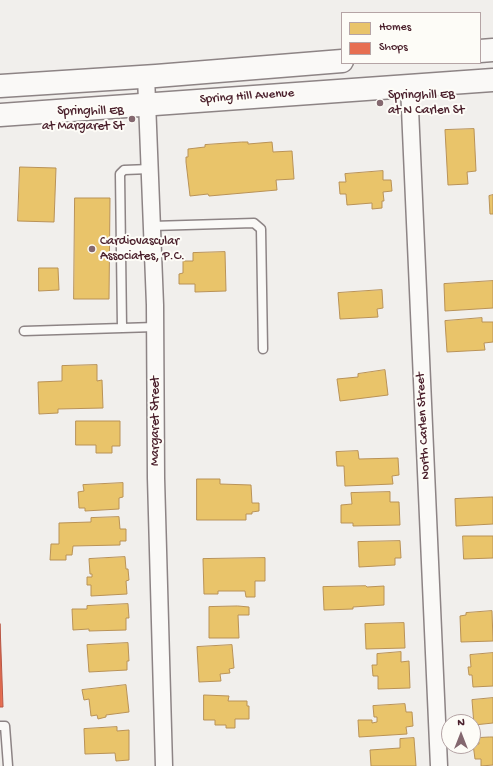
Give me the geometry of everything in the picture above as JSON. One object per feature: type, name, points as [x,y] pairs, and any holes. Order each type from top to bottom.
[{"type":"main road","points":[[481,51],[493,50]]},
{"type":"main road","points":[[0,86],[341,61]]},
{"type":"main road","name":"Spring Hill Avenue","points":[[0,115],[493,80]]},
{"type":"street","name":"Margaret Street","points":[[146,76],[153,248],[156,478],[164,766]]},
{"type":"street","name":"North Carlen Street","points":[[409,86],[439,766]]},
{"type":"lane","points":[[122,328],[120,174],[124,170],[150,169]]},
{"type":"lane","points":[[152,226],[254,223],[260,230],[263,350]]},
{"type":"lane","points":[[121,249],[153,248]]},
{"type":"lane","points":[[24,331],[155,327]]},
{"type":"lane","points":[[0,726],[5,726],[8,766]]},
{"type":"building: Homes","points":[[474,129],[476,171],[467,172],[468,184],[448,185],[445,130]]},
{"type":"building: Homes","points":[[248,142],[248,144],[272,142],[273,152],[292,151],[294,179],[276,180],[277,190],[209,196],[208,194],[190,196],[186,162],[186,157],[188,157],[188,149],[205,147],[205,145]]},
{"type":"building: Homes","points":[[20,167],[56,168],[54,222],[18,221]]},
{"type":"building: Homes","points":[[383,171],[383,180],[391,180],[392,191],[383,192],[384,201],[382,201],[382,208],[372,209],[372,203],[347,205],[346,194],[340,194],[339,182],[346,182],[345,174]]},
{"type":"building: Homes","points":[[493,195],[493,214],[490,214],[489,196]]},
{"type":"building: Homes","name":"Cardiovascular Associates, P.C.","points":[[75,198],[110,198],[109,299],[74,299]]},
{"type":"building: Homes","points":[[225,252],[226,291],[195,292],[195,284],[179,284],[179,274],[183,273],[183,261],[193,261],[193,253]]},
{"type":"building: Homes","points":[[39,268],[58,268],[59,290],[39,291]]},
{"type":"building: Homes","points":[[493,281],[493,308],[445,311],[444,284]]},
{"type":"building: Homes","points":[[382,290],[383,308],[377,309],[378,317],[340,319],[338,293]]},
{"type":"building: Homes","points":[[482,318],[482,322],[493,322],[493,342],[484,343],[485,350],[447,352],[445,321]]},
{"type":"building: Homes","points":[[97,365],[97,381],[102,380],[103,408],[58,409],[58,413],[39,414],[38,382],[62,381],[62,366]]},
{"type":"building: Homes","points":[[385,370],[388,395],[340,401],[337,379],[358,377],[358,374]]},
{"type":"building: Homes","points":[[76,421],[120,421],[120,446],[112,446],[112,453],[96,453],[96,445],[76,445]]},
{"type":"building: Homes","points":[[358,451],[359,459],[398,458],[399,475],[392,476],[393,484],[345,486],[344,466],[337,466],[336,452]]},
{"type":"building: Homes","points":[[197,479],[220,479],[220,484],[251,485],[252,503],[259,503],[259,511],[252,512],[252,514],[246,514],[246,520],[197,520]]},
{"type":"building: Homes","points":[[123,483],[123,497],[119,498],[119,509],[85,511],[85,508],[79,508],[78,492],[84,491],[83,485]]},
{"type":"building: Homes","points":[[390,492],[390,502],[399,502],[400,525],[353,526],[353,523],[341,523],[341,505],[352,504],[351,493]]},
{"type":"building: Homes","points":[[493,497],[493,524],[456,526],[455,499]]},
{"type":"building: Homes","points":[[119,517],[120,529],[126,529],[126,541],[120,541],[120,545],[73,546],[72,555],[66,555],[66,560],[50,560],[51,544],[59,544],[59,523],[91,522],[91,518]]},
{"type":"building: Homes","points":[[463,536],[493,536],[493,558],[464,559]]},
{"type":"building: Homes","points":[[400,541],[401,558],[395,558],[395,565],[359,567],[358,542]]},
{"type":"building: Homes","points":[[125,557],[129,580],[126,581],[127,594],[91,596],[91,585],[87,585],[87,577],[92,577],[92,574],[90,574],[89,559]]},
{"type":"building: Homes","points":[[265,558],[265,581],[255,581],[255,597],[246,597],[245,591],[218,591],[218,594],[204,594],[203,559]]},
{"type":"building: Homes","points":[[384,586],[384,605],[353,607],[353,609],[324,610],[323,587]]},
{"type":"building: Homes","points":[[128,604],[129,618],[126,618],[126,630],[73,630],[72,609],[87,609],[87,606]]},
{"type":"building: Homes","points":[[209,607],[249,607],[249,615],[238,615],[239,638],[209,638]]},
{"type":"building: Homes","points":[[492,611],[493,641],[461,642],[460,616],[466,615],[466,613]]},
{"type":"building: Homes","points":[[404,623],[405,648],[366,649],[365,624]]},
{"type":"building: Homes","points":[[128,643],[129,661],[127,661],[127,670],[89,672],[87,645]]},
{"type":"building: Homes","points":[[232,645],[234,668],[229,669],[230,673],[220,674],[221,681],[199,682],[197,647]]},
{"type":"building: Homes","points":[[401,652],[401,662],[409,661],[410,688],[378,689],[378,676],[373,676],[372,665],[377,665],[377,654]]},
{"type":"building: Homes","points":[[493,653],[493,686],[473,687],[472,675],[469,675],[468,667],[471,667],[470,655]]},
{"type":"building: Homes","points":[[126,685],[129,712],[106,715],[106,717],[98,719],[97,715],[91,716],[89,699],[84,700],[82,690]]},
{"type":"building: Homes","points":[[204,695],[229,696],[228,701],[247,701],[247,706],[249,706],[249,719],[235,719],[235,728],[226,728],[226,725],[215,725],[215,720],[204,720]]},
{"type":"building: Homes","points":[[493,698],[493,723],[481,724],[481,714],[473,714],[472,700]]},
{"type":"building: Homes","points":[[405,704],[406,712],[412,712],[413,726],[406,727],[407,734],[359,737],[358,720],[372,720],[372,723],[377,722],[377,717],[374,717],[373,706]]},
{"type":"building: Homes","points":[[117,727],[117,731],[129,730],[129,760],[116,761],[115,753],[85,754],[84,729]]},
{"type":"building: Homes","points":[[493,737],[493,765],[481,766],[481,759],[475,759],[474,754],[481,754],[481,738]]},
{"type":"building: Homes","points":[[414,738],[416,766],[371,766],[370,750],[400,748],[400,739]]},
{"type":"building: Shops","points":[[0,624],[3,707],[0,707]]},
{"type":"place","name":"Springhill EB at N Carlen St","points":[[380,103]]},
{"type":"place","name":"Springhill EB at Margaret St","points":[[132,119]]},
{"type":"place","name":"Cardiovascular Associates, P.C.","points":[[92,249]]}]
